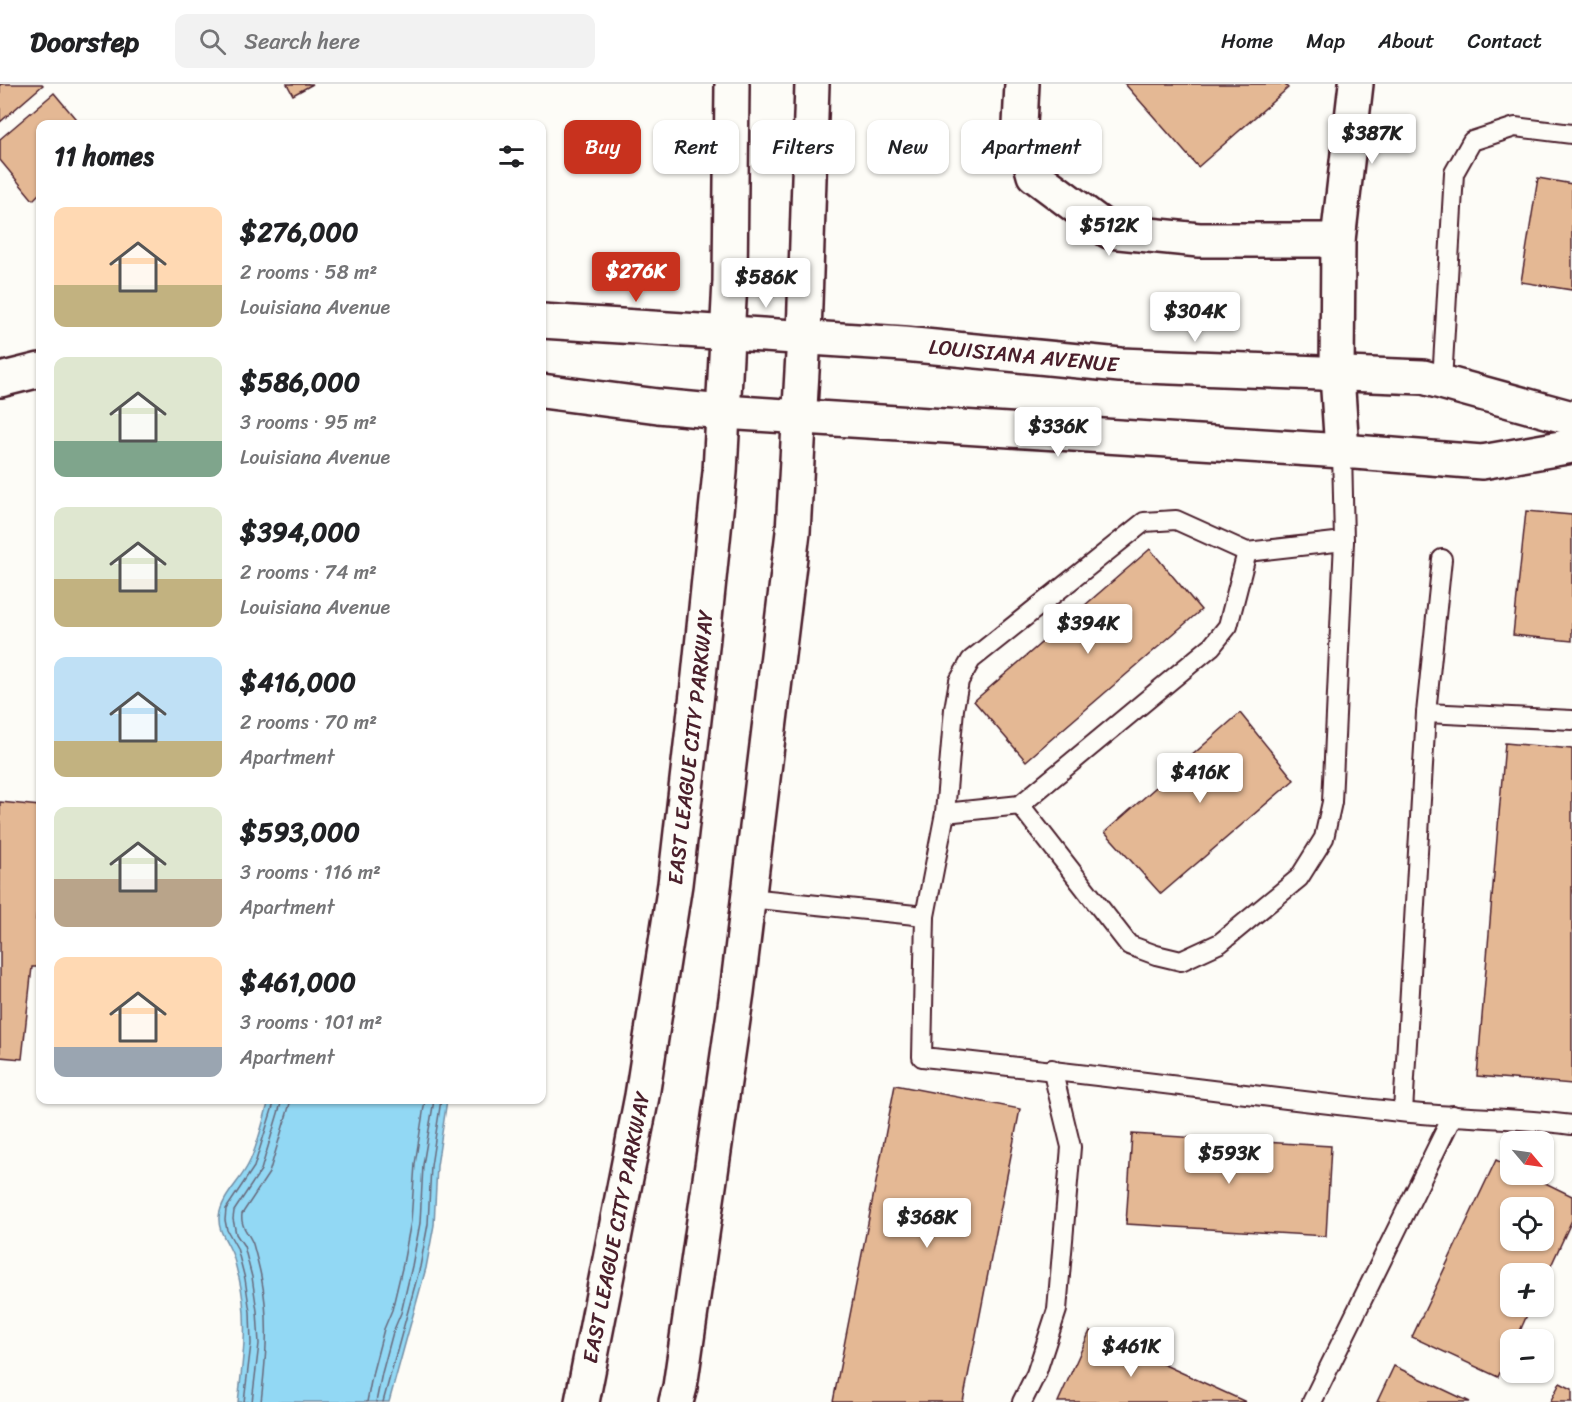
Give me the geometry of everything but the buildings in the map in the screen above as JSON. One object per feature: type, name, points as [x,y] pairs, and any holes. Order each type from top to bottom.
[{"type":"street","name":"EAST LEAGUE CITY PARKWAY","points":[[582,1402],[642,1096],[675,884],[719,483],[730,281],[732,84]]},
{"type":"street","points":[[676,1402],[736,1004],[793,532],[804,336],[812,84]]},
{"type":"street","points":[[1022,84],[1020,125],[1034,176],[1109,231],[1199,240],[1338,240]]},
{"type":"street","points":[[1342,451],[1337,375],[1338,240],[1356,84]]},
{"type":"street","name":"LOUISIANA AVENUE","points":[[546,321],[804,336],[1120,365],[1423,377],[1572,418]]},
{"type":"street","points":[[0,380],[36,371]]},
{"type":"street","points":[[546,392],[658,406],[723,411],[1482,462],[1572,446]]},
{"type":"lane","points":[[1442,382],[1454,173],[1472,141],[1515,127],[1572,134]]},
{"type":"lane","points":[[1020,805],[1129,945],[1156,956],[1181,961],[1220,943],[1299,878],[1324,838],[1332,802],[1344,541],[1342,451]]},
{"type":"lane","points":[[1344,541],[1247,552],[1176,520],[1144,522],[971,660],[959,681],[954,709],[945,813],[925,916],[922,1057],[1052,1070],[1403,1112],[1537,1120],[1572,1125]]},
{"type":"lane","points":[[945,813],[1020,805],[1212,646],[1228,626],[1247,552]]},
{"type":"lane","points":[[1403,1112],[1426,713],[1442,559]]},
{"type":"lane","points":[[1426,713],[1572,720]]},
{"type":"lane","points":[[748,898],[925,916]]},
{"type":"lane","points":[[1022,1402],[1036,1374],[1057,1310],[1071,1147],[1052,1070]]},
{"type":"lane","points":[[1312,1402],[1453,1115]]},
{"type":"water","points":[[268,1104],[446,1104],[437,1166],[434,1225],[426,1268],[389,1402],[238,1402],[244,1340],[244,1309],[239,1278],[231,1251],[221,1231],[219,1217],[223,1203],[252,1158]]}]
